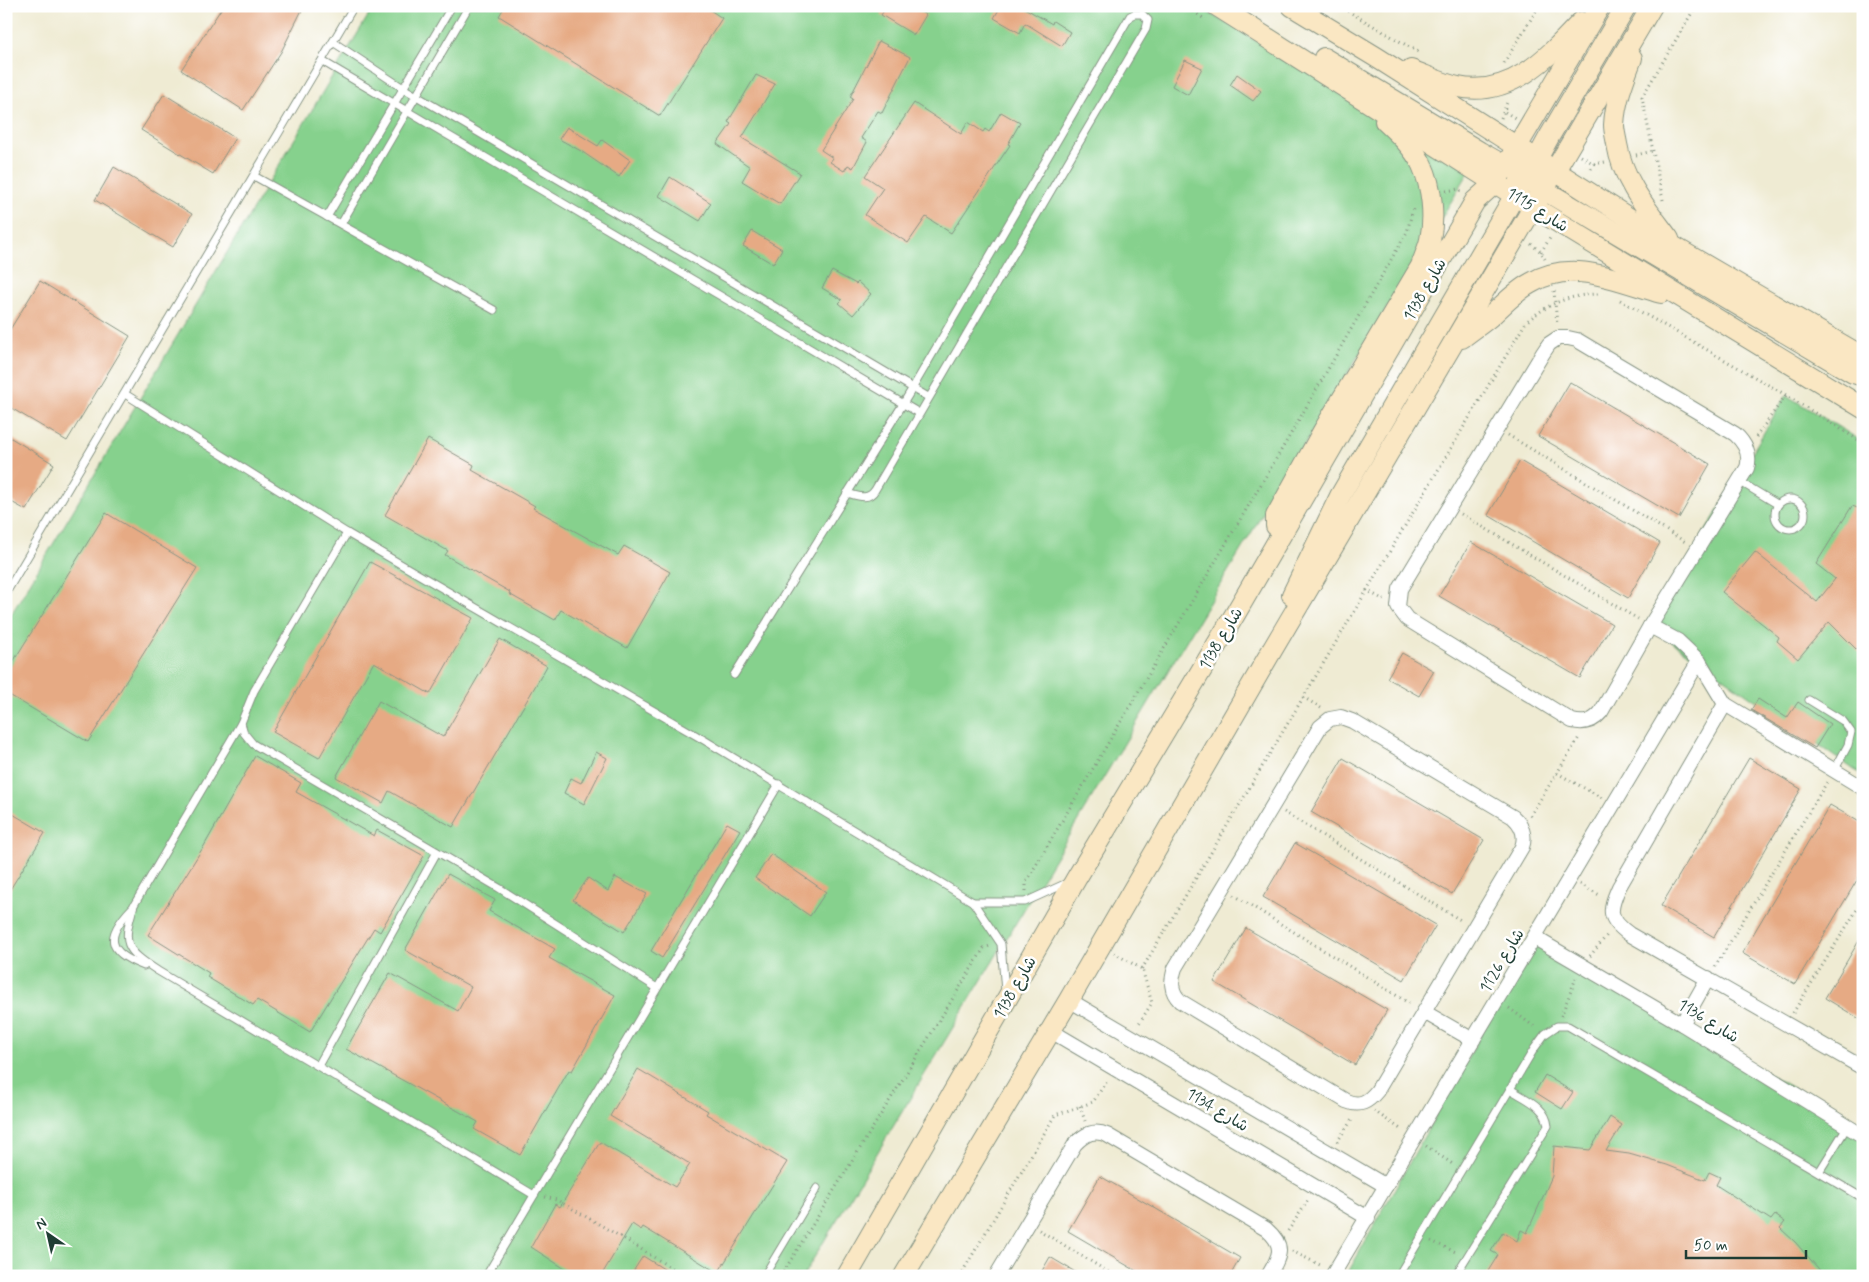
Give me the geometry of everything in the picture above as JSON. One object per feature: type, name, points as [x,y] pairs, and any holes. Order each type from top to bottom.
[{"type":"street","points":[[1242,6],[1523,178],[1853,373],[1863,376]]},
{"type":"street","name":"شارع 1115","points":[[1292,6],[1517,146],[1523,178]]},
{"type":"street","points":[[1376,57],[1458,87],[1491,88],[1521,77],[1540,63],[1596,6]]},
{"type":"street","points":[[1517,146],[1600,6]]},
{"type":"street","points":[[1268,657],[1293,592],[1340,496],[1523,178],[1626,6]]},
{"type":"street","points":[[1555,171],[1650,9]]},
{"type":"street","points":[[1650,9],[1617,103],[1614,127],[1624,171],[1632,187],[1676,248]]},
{"type":"street","name":"شارع 1115","points":[[1213,14],[1358,95],[1523,178],[1555,171],[1676,248],[1863,357]]},
{"type":"street","points":[[1275,546],[1276,516],[1323,431],[1421,266],[1430,241],[1432,215],[1424,196],[1422,164],[1398,133],[1358,95]]},
{"type":"street","points":[[904,1276],[1051,1031],[1268,657],[1534,207],[1523,178]]},
{"type":"street","name":"شارع 1138","points":[[847,1276],[1076,879],[1275,546],[1475,201],[1523,178]]},
{"type":"street","name":"شارع 1115","points":[[1534,207],[1863,408]]},
{"type":"street","points":[[1454,344],[1491,316],[1513,295],[1532,282],[1552,274],[1578,271],[1601,274],[1684,299]]},
{"type":"street","points":[[1558,338],[1568,338],[1586,345],[1735,434],[1740,438],[1747,450],[1749,462],[1650,626],[1601,712],[1589,722],[1582,723],[1572,721],[1407,619],[1398,607],[1400,589],[1543,353],[1549,344],[1558,338]]},
{"type":"street","points":[[1650,626],[1678,641],[1699,661],[1725,704],[1863,788]]},
{"type":"street","name":"شارع 1126","points":[[1332,1276],[1699,661]]},
{"type":"street","points":[[1725,704],[1619,887],[1612,903],[1611,915],[1616,925],[1629,934],[1863,1068]]},
{"type":"street","points":[[1341,717],[1352,721],[1513,817],[1522,829],[1522,847],[1372,1098],[1357,1105],[1346,1101],[1176,998],[1172,987],[1173,974],[1320,727],[1330,719],[1341,717]]},
{"type":"street","name":"شارع 1136","points":[[1535,938],[1682,1024],[1863,1136]]},
{"type":"street","points":[[1682,1024],[1708,978]]},
{"type":"street","name":"شارع 1134","points":[[1069,1000],[1386,1186]]},
{"type":"street","points":[[1424,1012],[1473,1040]]},
{"type":"street","name":"شارع 1134","points":[[1051,1031],[1368,1218]]},
{"type":"street","points":[[996,1276],[1075,1144],[1089,1133],[1101,1132],[1271,1233],[1277,1240],[1280,1252],[1279,1258],[1268,1276]]},
{"type":"lane","points":[[6,593],[354,6]]},
{"type":"lane","points":[[327,216],[452,6]]},
{"type":"lane","points":[[341,224],[470,6]]},
{"type":"lane","points":[[734,675],[903,404],[1130,16],[1142,14],[1148,20],[1146,29],[872,494],[864,497],[848,493]]},
{"type":"lane","points":[[333,42],[403,88],[928,397]]},
{"type":"lane","points":[[322,61],[919,413]]},
{"type":"lane","points":[[254,176],[494,310]]},
{"type":"lane","points":[[124,394],[347,532],[779,784],[973,902],[1001,944],[1006,1002]]},
{"type":"lane","points":[[1739,481],[1778,504]]},
{"type":"lane","points":[[1788,498],[1799,502],[1805,512],[1802,523],[1791,529],[1780,526],[1774,516],[1778,504],[1788,498]]},
{"type":"lane","points":[[158,971],[125,958],[118,952],[114,935],[116,926],[134,906],[241,723],[254,691],[347,532]]},
{"type":"lane","points":[[1809,700],[1843,721],[1852,732],[1848,745],[1834,771]]},
{"type":"lane","points":[[241,723],[244,733],[253,744],[499,888],[657,988]]},
{"type":"lane","points":[[486,1276],[779,784]]},
{"type":"lane","points":[[318,1066],[437,852]]},
{"type":"lane","points":[[973,902],[1025,902],[1076,879]]},
{"type":"lane","points":[[134,906],[127,929],[129,946],[140,960],[534,1194]]},
{"type":"lane","points":[[1398,1276],[1510,1089],[1545,1034],[1557,1026],[1568,1026],[1863,1198]]},
{"type":"lane","points":[[1456,1276],[1548,1126],[1547,1116],[1537,1106],[1510,1089]]},
{"type":"lane","points":[[1819,1172],[1847,1127]]},
{"type":"lane","points":[[764,1276],[817,1188]]},
{"type":"path","points":[[1185,6],[1213,14]]},
{"type":"path","points":[[1339,6],[1424,55]]},
{"type":"path","points":[[1497,66],[1506,62],[1539,6]]},
{"type":"path","points":[[1663,200],[1642,98],[1696,6]]},
{"type":"path","points":[[1567,148],[1594,164],[1580,187]]},
{"type":"path","points":[[1025,902],[1026,882],[1289,436],[1407,232],[1424,196]]},
{"type":"path","points":[[1142,968],[1526,322],[1540,310],[1556,301],[1573,296],[1606,294]]},
{"type":"path","points":[[1614,297],[1786,395],[1863,443]]},
{"type":"path","points":[[1556,301],[1558,338]]},
{"type":"path","points":[[1747,450],[1786,395]]},
{"type":"path","points":[[1497,428],[1697,549]]},
{"type":"path","points":[[1449,507],[1650,626]]},
{"type":"path","points":[[1366,590],[1398,607]]},
{"type":"path","points":[[1522,829],[1589,722]]},
{"type":"path","points":[[1708,978],[1834,771]]},
{"type":"path","points":[[1557,773],[1614,805]]},
{"type":"path","points":[[1273,805],[1474,929]]},
{"type":"path","points":[[1570,878],[1612,903]]},
{"type":"path","points":[[1223,888],[1424,1012]]},
{"type":"path","points":[[1786,1024],[1863,900]]},
{"type":"path","points":[[781,1276],[984,948],[1001,944]]},
{"type":"path","points":[[1101,946],[1142,968],[1152,1003],[1135,1030],[1123,1031]]},
{"type":"path","points":[[1498,999],[1545,1034]]},
{"type":"path","points":[[960,1276],[1055,1115],[1093,1102],[1107,1081],[1104,1062]]},
{"type":"path","points":[[534,1194],[557,1200],[684,1276]]},
{"type":"path","points":[[1028,1223],[1115,1276]]},
{"type":"path","points":[[1422,1236],[1466,1257]]},
{"type":"green space","points":[[374,6],[1197,6],[1472,167],[803,1276],[6,1276],[6,623]]},
{"type":"green space","points":[[1786,395],[1863,442],[1863,776],[1650,626]]},
{"type":"green space","points":[[1535,938],[1863,1129],[1863,1276],[1346,1276]]},
{"type":"building","points":[[223,6],[304,6],[281,52],[243,110],[181,70]]},
{"type":"building","points":[[505,6],[704,6],[722,18],[660,116],[499,16]]},
{"type":"building","points":[[887,6],[912,6],[926,15],[914,35],[881,15]]},
{"type":"building","points":[[1001,6],[1021,6],[1052,24],[1053,21],[1070,32],[1062,46],[1025,23],[1020,33],[994,18]]},
{"type":"building","points":[[879,41],[910,57],[882,113],[878,111],[861,138],[867,142],[853,168],[848,165],[844,171],[830,162],[833,158],[821,150],[853,99],[850,97]]},
{"type":"building","points":[[1185,60],[1202,68],[1188,95],[1172,86]]},
{"type":"building","points":[[1237,74],[1261,91],[1253,101],[1230,85]]},
{"type":"building","points":[[756,75],[775,84],[742,138],[800,173],[780,204],[742,181],[750,167],[717,144],[731,124],[728,122]]},
{"type":"building","points":[[164,94],[235,138],[213,174],[141,130]]},
{"type":"building","points":[[914,103],[961,134],[968,122],[983,132],[985,129],[989,132],[1001,112],[1020,123],[1008,144],[1010,145],[951,233],[926,217],[908,243],[865,215],[883,188],[865,176]]},
{"type":"building","points":[[567,127],[598,146],[602,140],[630,160],[619,177],[581,151],[559,139]]},
{"type":"building","points":[[114,167],[192,214],[173,247],[95,200]]},
{"type":"building","points":[[670,177],[711,203],[700,221],[659,196]]},
{"type":"building","points":[[752,231],[782,249],[773,264],[743,246]]},
{"type":"building","points":[[832,271],[856,284],[858,282],[871,294],[853,315],[839,303],[842,300],[822,288]]},
{"type":"building","points":[[40,281],[130,336],[67,441],[6,405],[6,336]]},
{"type":"building","points":[[1570,382],[1710,464],[1679,518],[1538,436]]},
{"type":"building","points":[[6,435],[54,464],[26,510],[6,499]]},
{"type":"building","points":[[428,439],[474,465],[472,470],[535,506],[533,508],[618,555],[624,546],[670,572],[627,648],[561,610],[555,620],[445,555],[448,551],[385,515]]},
{"type":"building","points":[[1520,461],[1660,543],[1628,598],[1488,515]]},
{"type":"building","points":[[1852,506],[1863,510],[1863,656],[1829,622],[1798,659],[1777,641],[1779,637],[1722,592],[1755,552],[1817,602],[1835,579],[1816,564]]},
{"type":"building","points":[[106,513],[197,568],[88,742],[6,693],[6,673]]},
{"type":"building","points":[[1471,542],[1612,624],[1580,678],[1439,596]]},
{"type":"building","points":[[370,562],[473,618],[430,694],[374,662],[319,758],[273,732]]},
{"type":"building","points":[[500,639],[547,666],[453,827],[389,791],[383,803],[336,777],[379,701],[443,737]]},
{"type":"building","points":[[1402,653],[1434,671],[1419,696],[1387,678]]},
{"type":"building","points":[[1758,699],[1787,718],[1798,702],[1830,724],[1815,748],[1751,710]]},
{"type":"building","points":[[596,752],[607,758],[584,804],[564,793],[571,778],[581,783]]},
{"type":"building","points":[[255,756],[301,783],[296,792],[374,836],[377,830],[424,856],[380,932],[374,928],[310,1032],[257,1000],[253,1005],[207,977],[209,973],[148,935],[204,846]]},
{"type":"building","points":[[1343,758],[1484,840],[1452,894],[1311,812]]},
{"type":"building","points":[[1749,758],[1801,789],[1714,937],[1661,906]]},
{"type":"building","points":[[1830,805],[1863,824],[1863,870],[1795,984],[1742,953]]},
{"type":"building","points":[[6,810],[45,833],[6,896]]},
{"type":"building","points":[[727,823],[740,830],[662,958],[651,951]]},
{"type":"building","points":[[1295,843],[1436,925],[1404,980],[1263,897]]},
{"type":"building","points":[[771,854],[826,892],[810,916],[755,878]]},
{"type":"building","points":[[448,874],[495,900],[489,911],[555,949],[549,958],[615,995],[572,1071],[569,1070],[520,1155],[474,1129],[478,1122],[346,1049],[390,973],[458,1011],[471,987],[405,950]]},
{"type":"building","points":[[615,877],[647,894],[624,932],[573,900],[588,878],[608,891]]},
{"type":"building","points":[[1246,928],[1387,1010],[1355,1065],[1214,982]]},
{"type":"building","points":[[1863,934],[1863,1021],[1825,998]]},
{"type":"building","points":[[638,1069],[708,1111],[706,1114],[787,1162],[718,1273],[643,1227],[641,1230],[632,1224],[601,1276],[576,1276],[531,1247],[555,1204],[560,1207],[600,1142],[675,1187],[690,1164],[610,1116]]},
{"type":"building","points":[[1545,1075],[1573,1092],[1562,1109],[1535,1092]]},
{"type":"building","points":[[1610,1117],[1622,1125],[1606,1151],[1629,1154],[1667,1165],[1705,1180],[1709,1172],[1720,1177],[1716,1185],[1771,1220],[1775,1215],[1785,1222],[1780,1228],[1825,1276],[1485,1276],[1498,1255],[1491,1251],[1503,1232],[1517,1241],[1521,1230],[1527,1233],[1552,1176],[1554,1146],[1590,1150]]},
{"type":"building","points":[[1100,1176],[1240,1258],[1230,1276],[1145,1276],[1068,1231]]},
{"type":"building","points":[[643,1256],[675,1276],[630,1276]]},
{"type":"building","points":[[1050,1257],[1082,1276],[1039,1276]]}]
